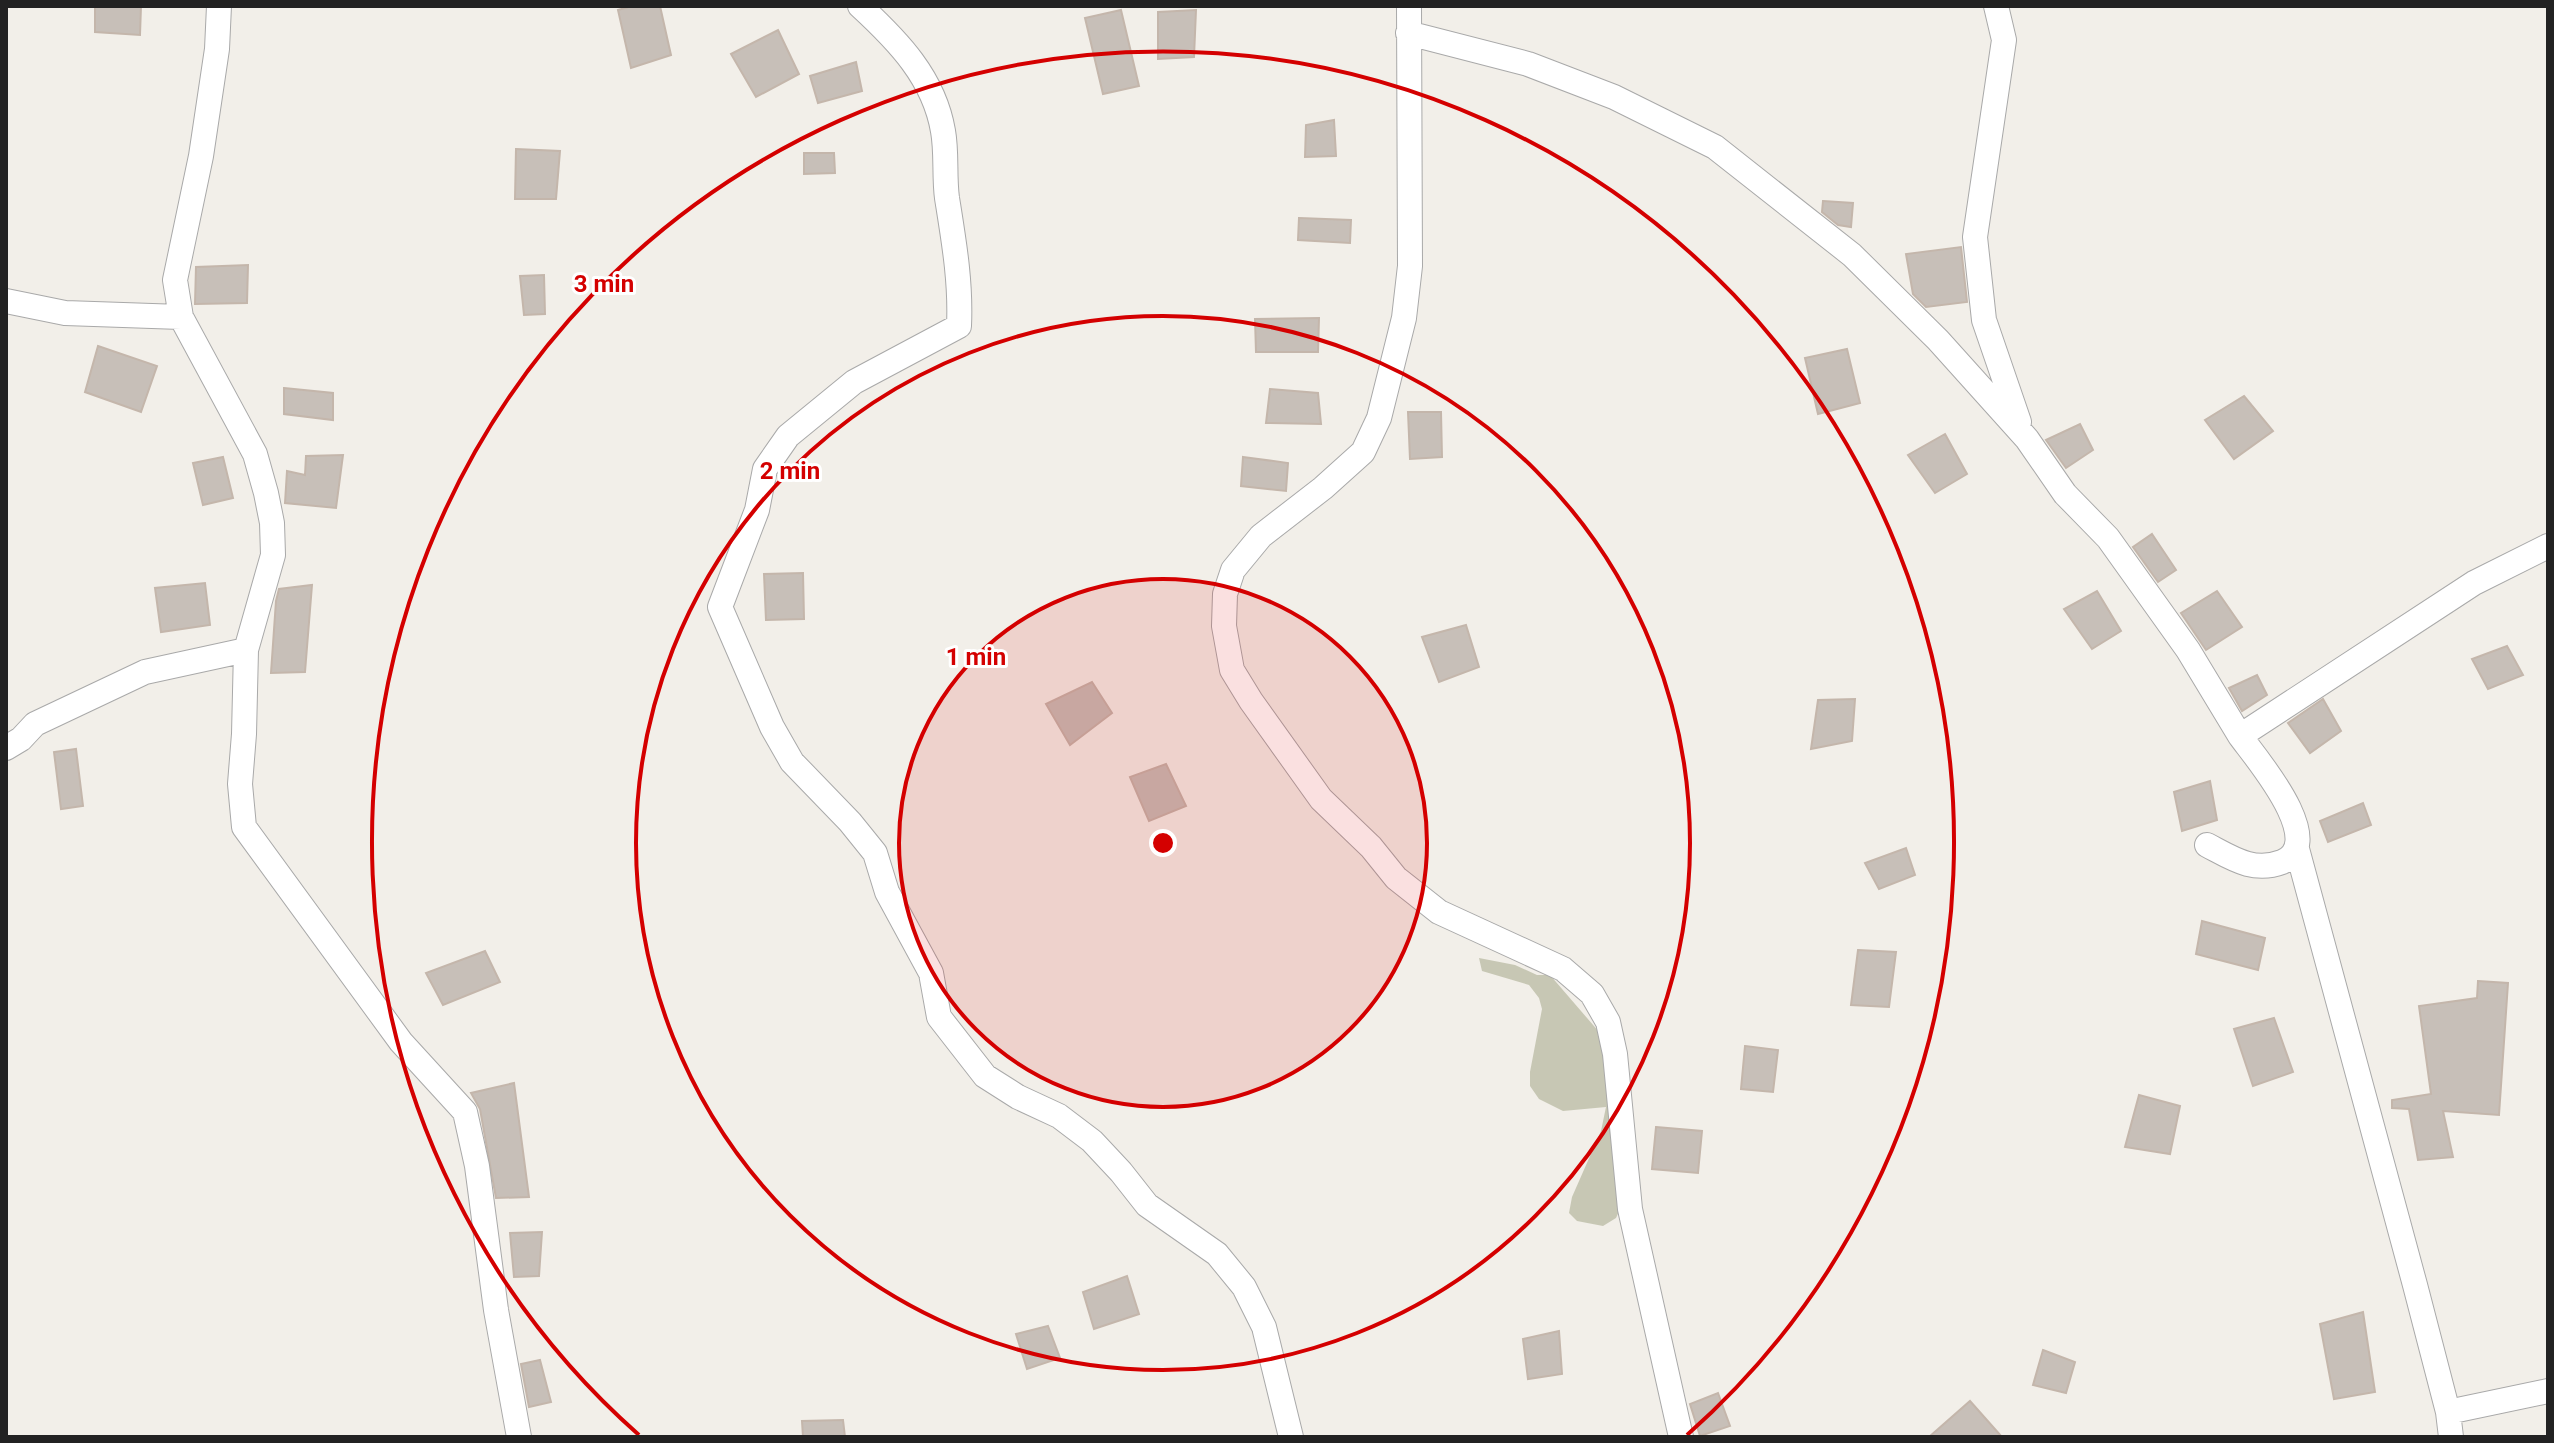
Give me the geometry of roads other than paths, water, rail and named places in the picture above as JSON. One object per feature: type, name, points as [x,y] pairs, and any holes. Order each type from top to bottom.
[{"type":"street","points":[[219,6],[217,49],[201,156],[175,280],[181,317],[255,454],[272,523],[273,555],[246,650],[240,784],[244,827],[401,1042],[465,1112],[477,1166],[496,1310],[519,1437]]},
{"type":"street","points":[[860,6],[911,57],[932,94],[944,133],[944,175],[961,287],[959,326],[854,382],[788,436],[765,469],[757,510],[720,607],[772,727],[792,762],[850,822],[875,853],[887,892],[931,973],[939,1017],[985,1076],[1018,1097],[1059,1116],[1092,1141],[1147,1205],[1217,1254],[1244,1287],[1264,1327],[1291,1437]]},
{"type":"street","points":[[1409,6],[1410,266],[1404,318],[1379,418],[1363,452],[1261,536],[1233,570],[1225,594],[1224,626],[1232,670],[1321,799],[1371,847],[1396,878],[1439,912],[1563,969],[1592,994],[1608,1022],[1615,1054],[1630,1209],[1681,1437]]},
{"type":"street","points":[[1996,6],[2004,40],[1975,237],[1984,320],[2023,434]]},
{"type":"street","points":[[1408,33],[1528,64],[1614,97],[1715,147],[1852,255],[1938,340],[2023,434],[2065,494],[2108,538],[2170,625],[2291,811],[2298,835],[2297,849],[2448,1412],[2451,1437]]},
{"type":"street","points":[[6,301],[65,313],[181,317]]},
{"type":"street","points":[[2240,736],[2474,583],[2548,546]]},
{"type":"street","points":[[6,748],[21,739],[35,724],[145,672],[246,650]]},
{"type":"street","points":[[2207,845],[2245,865],[2271,866],[2288,859],[2297,849]]},
{"type":"street","points":[[2448,1412],[2548,1391]]}]
